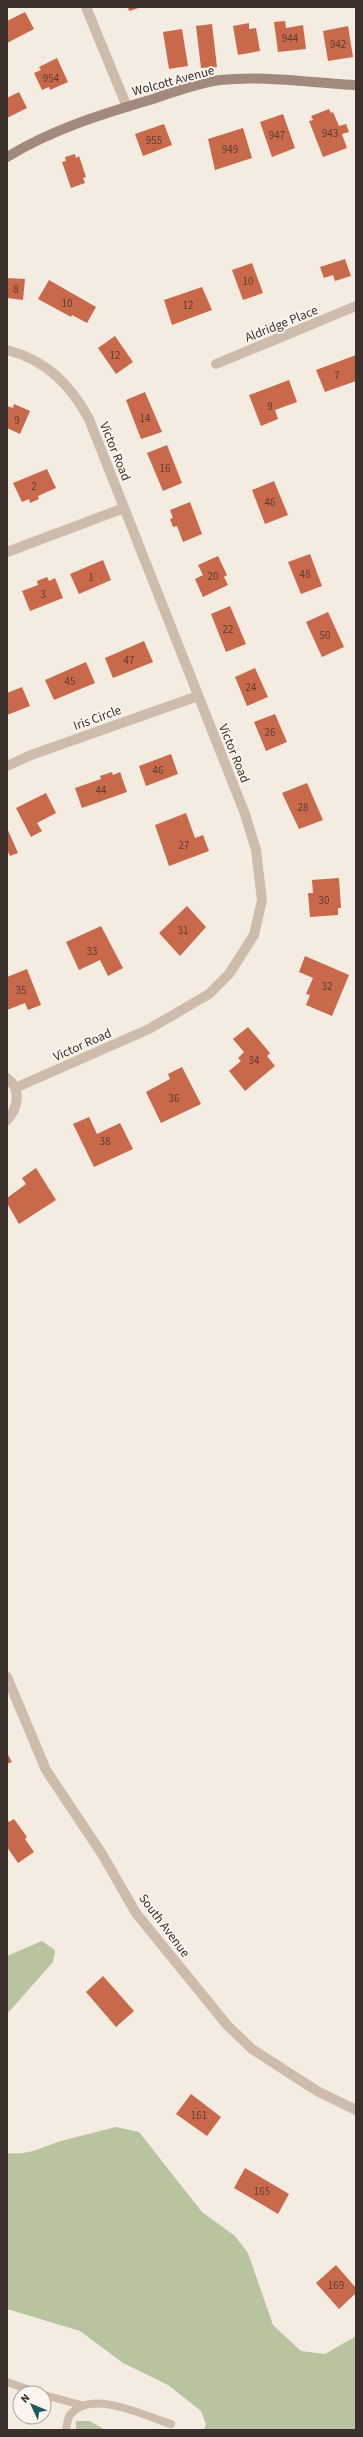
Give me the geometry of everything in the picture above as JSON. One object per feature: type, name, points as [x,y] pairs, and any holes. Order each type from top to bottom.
[{"type":"main road","name":"Wolcott Avenue","points":[[7,157],[51,133],[127,107],[219,80],[262,79],[356,85]]},
{"type":"street","points":[[86,7],[127,107]]},
{"type":"street","name":"Aldridge Place","points":[[216,364],[356,306]]},
{"type":"street","name":"Victor Road","points":[[7,350],[23,355],[51,370],[77,396],[89,419],[245,814],[256,850],[262,900],[254,936],[229,974],[209,994],[149,1028],[15,1088]]},
{"type":"street","points":[[7,552],[124,508]]},
{"type":"street","name":"Iris Circle","points":[[7,766],[31,754],[198,696]]},
{"type":"street","points":[[7,1078],[15,1088],[16,1106],[7,1120]]},
{"type":"street","name":"South Avenue","points":[[7,1677],[46,1770],[102,1854],[136,1913],[227,2025],[252,2049],[317,2091],[356,2110]]},
{"type":"lane","points":[[52,2397],[81,2405],[102,2402],[171,2424]]},
{"type":"lane","points":[[66,2430],[69,2416],[81,2405]]},
{"type":"green space","points":[[42,1941],[55,1950],[53,1962],[7,2014],[7,1956]]},
{"type":"green space","points":[[116,2127],[139,2132],[202,2212],[235,2236],[248,2253],[273,2325],[301,2351],[325,2354],[356,2336],[356,2430],[204,2430],[206,2424],[201,2411],[168,2385],[123,2363],[80,2331],[7,2309],[7,2153],[15,2154],[28,2152],[61,2141]]},
{"type":"green space","points":[[76,2421],[90,2421],[105,2430],[76,2430]]},
{"type":"building","points":[[128,7],[142,7],[129,11]]},
{"type":"building","points":[[25,12],[34,29],[7,43],[7,21]]},
{"type":"building","points":[[285,21],[286,28],[303,25],[306,49],[278,52],[274,22]]},
{"type":"building","points":[[249,23],[249,29],[256,28],[260,51],[238,55],[233,26]]},
{"type":"building","points":[[212,24],[217,67],[201,68],[196,26]]},
{"type":"building","points":[[348,26],[353,57],[328,61],[323,31]]},
{"type":"building","points":[[182,29],[188,66],[169,69],[163,32]]},
{"type":"building","points":[[57,58],[68,82],[50,90],[49,87],[42,90],[34,73],[41,70],[39,67]]},
{"type":"building","points":[[19,92],[27,108],[7,118],[7,98]]},
{"type":"building","points":[[329,109],[331,113],[333,112],[339,126],[346,124],[349,132],[342,134],[347,148],[323,157],[309,121],[313,120],[311,116]]},
{"type":"building","points":[[283,114],[295,148],[272,157],[260,122]]},
{"type":"building","points":[[164,124],[172,145],[143,156],[135,134]]},
{"type":"building","points":[[243,128],[252,158],[215,170],[208,139]]},
{"type":"building","points":[[75,154],[76,158],[79,156],[86,177],[83,178],[85,183],[71,188],[62,162],[66,161],[65,157]]},
{"type":"building","points":[[345,259],[351,276],[335,281],[333,275],[324,278],[320,267]]},
{"type":"building","points":[[252,263],[263,293],[243,300],[232,270]]},
{"type":"building","points":[[7,278],[25,279],[23,300],[7,298]]},
{"type":"building","points":[[49,280],[96,307],[87,323],[72,315],[71,317],[38,299]]},
{"type":"building","points":[[202,287],[212,310],[172,325],[164,300]]},
{"type":"building","points":[[115,336],[133,362],[116,374],[98,348]]},
{"type":"building","points":[[356,355],[356,381],[325,392],[316,370]]},
{"type":"building","points":[[289,380],[297,402],[275,410],[278,419],[261,426],[249,395]]},
{"type":"building","points":[[145,392],[162,432],[141,439],[126,400]]},
{"type":"building","points":[[14,404],[30,411],[20,434],[7,428],[7,406],[13,408]]},
{"type":"building","points":[[167,445],[182,483],[163,491],[147,453]]},
{"type":"building","points":[[47,469],[56,488],[38,496],[39,499],[30,503],[29,499],[22,502],[13,483]]},
{"type":"building","points":[[274,481],[288,515],[265,524],[252,490]]},
{"type":"building","points":[[190,502],[202,534],[183,542],[177,526],[173,527],[170,519],[173,518],[170,510]]},
{"type":"building","points":[[310,554],[322,586],[301,594],[288,562]]},
{"type":"building","points":[[218,556],[227,575],[224,577],[228,585],[203,597],[195,579],[203,575],[198,565]]},
{"type":"building","points":[[103,560],[111,580],[79,594],[70,574]]},
{"type":"building","points":[[47,577],[49,581],[55,578],[63,598],[30,611],[22,591],[38,585],[37,581]]},
{"type":"building","points":[[230,606],[246,644],[226,652],[211,614]]},
{"type":"building","points":[[328,612],[344,647],[322,657],[306,622]]},
{"type":"building","points":[[144,641],[153,662],[113,678],[105,658]]},
{"type":"building","points":[[86,662],[95,683],[54,700],[45,680]]},
{"type":"building","points":[[255,668],[268,697],[247,706],[235,677]]},
{"type":"building","points":[[22,687],[30,706],[7,715],[7,693]]},
{"type":"building","points":[[275,714],[287,742],[266,751],[254,722]]},
{"type":"building","points":[[171,754],[178,774],[146,786],[139,766]]},
{"type":"building","points":[[112,772],[113,775],[120,772],[127,792],[82,808],[75,788],[101,779],[100,776]]},
{"type":"building","points":[[307,783],[323,820],[299,829],[282,793]]},
{"type":"building","points":[[46,793],[56,813],[37,823],[42,831],[31,837],[16,808]]},
{"type":"building","points":[[186,813],[195,838],[203,835],[209,851],[169,866],[155,825]]},
{"type":"building","points":[[7,828],[18,853],[10,856],[7,850]]},
{"type":"building","points":[[339,878],[341,908],[338,908],[338,915],[310,917],[308,893],[313,893],[312,880]]},
{"type":"building","points":[[187,906],[206,927],[180,956],[159,933]]},
{"type":"building","points":[[101,926],[123,968],[108,976],[100,960],[79,970],[66,942]]},
{"type":"building","points":[[305,956],[349,975],[332,1016],[306,1005],[310,995],[306,994],[313,978],[299,972]]},
{"type":"building","points":[[27,969],[41,1005],[28,1010],[25,1003],[7,1010],[7,977]]},
{"type":"building","points":[[248,1027],[270,1053],[267,1056],[275,1066],[245,1091],[229,1071],[241,1061],[238,1058],[244,1052],[233,1039]]},
{"type":"building","points":[[182,1067],[201,1104],[161,1123],[146,1092],[170,1079],[168,1074]]},
{"type":"building","points":[[89,1117],[97,1134],[120,1123],[133,1149],[94,1167],[73,1124]]},
{"type":"building","points":[[36,1168],[56,1200],[19,1224],[7,1203],[7,1198],[26,1184],[22,1178]]},
{"type":"building","points":[[7,1753],[12,1762],[7,1764]]},
{"type":"building","points":[[7,1819],[9,1822],[14,1819],[27,1837],[25,1839],[34,1852],[18,1863],[7,1847]]},
{"type":"building","points":[[103,1976],[134,2011],[116,2027],[86,1992]]},
{"type":"building","points":[[191,2094],[221,2117],[207,2136],[176,2114]]},
{"type":"building","points":[[245,2168],[289,2194],[278,2214],[234,2188]]},
{"type":"building","points":[[336,2265],[356,2288],[356,2293],[339,2309],[316,2283]]}]
